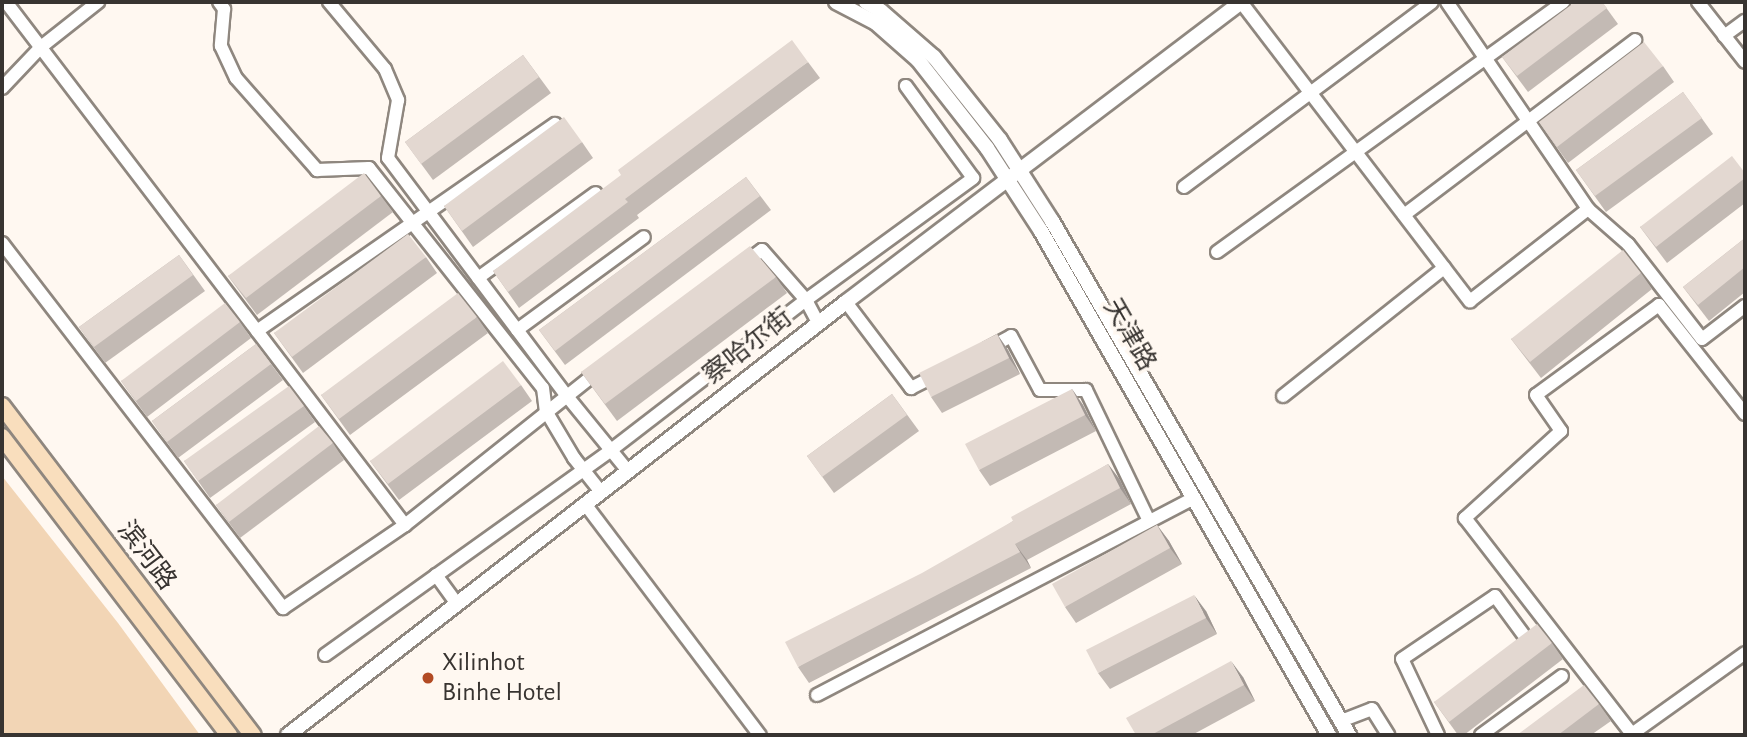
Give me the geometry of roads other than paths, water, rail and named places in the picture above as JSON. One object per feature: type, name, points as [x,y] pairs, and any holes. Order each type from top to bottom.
[{"type":"main road","name":"滨河路","points":[[2,406],[253,735]]},
{"type":"main road","name":"滨河路","points":[[2,437],[229,735]]},
{"type":"street","points":[[6,2],[405,525]]},
{"type":"street","points":[[2,88],[41,47],[98,2]]},
{"type":"street","points":[[219,2],[224,9],[221,46],[236,78],[317,170],[369,168],[543,388],[546,411],[601,492]]},
{"type":"street","points":[[329,2],[385,69],[398,100],[388,158],[566,395],[628,471]]},
{"type":"street","name":"天津路","points":[[836,2],[876,23],[918,60],[987,148],[1052,221],[1349,735]]},
{"type":"street","name":"天津路","points":[[866,2],[881,11],[934,57],[1000,140],[1014,176],[1041,230],[1329,735]]},
{"type":"street","points":[[1241,2],[1470,301],[1588,209]]},
{"type":"street","name":"察哈尔街","points":[[288,735],[818,323],[1241,2]]},
{"type":"street","points":[[1184,187],[1432,2]]},
{"type":"street","points":[[1447,2],[1487,56],[1588,209],[1628,244],[1702,339],[1745,306]]},
{"type":"street","points":[[1217,252],[1354,150],[1563,2]]},
{"type":"street","points":[[1698,2],[1745,62]]},
{"type":"street","points":[[1724,36],[1745,21]]},
{"type":"street","points":[[1404,215],[1635,40]]},
{"type":"street","points":[[325,656],[611,450],[807,300],[973,178],[906,86]]},
{"type":"street","points":[[257,331],[561,120]]},
{"type":"street","points":[[478,278],[596,194]]},
{"type":"street","points":[[517,330],[644,237]]},
{"type":"street","points":[[2,243],[283,608],[405,525],[566,395],[610,363]]},
{"type":"street","points":[[730,274],[762,250],[807,300],[818,323]]},
{"type":"street","points":[[1283,396],[1444,268]]},
{"type":"street","points":[[846,302],[911,388],[944,371]]},
{"type":"street","points":[[1745,415],[1659,305],[1536,395],[1561,431],[1465,518],[1632,734],[1745,653]]},
{"type":"street","points":[[978,353],[1011,336],[1040,390],[1086,390],[1149,521]]},
{"type":"street","points":[[817,695],[1194,498]]},
{"type":"street","points":[[585,504],[760,735]]},
{"type":"street","points":[[436,575],[457,604]]},
{"type":"street","points":[[1438,735],[1402,659],[1494,596],[1523,634]]},
{"type":"street","points":[[1481,735],[1562,676]]},
{"type":"street","points":[[1341,721],[1372,709],[1388,735]]},
{"type":"place","name":"Xilinhot Binhe Hotel","points":[[428,678]]}]
